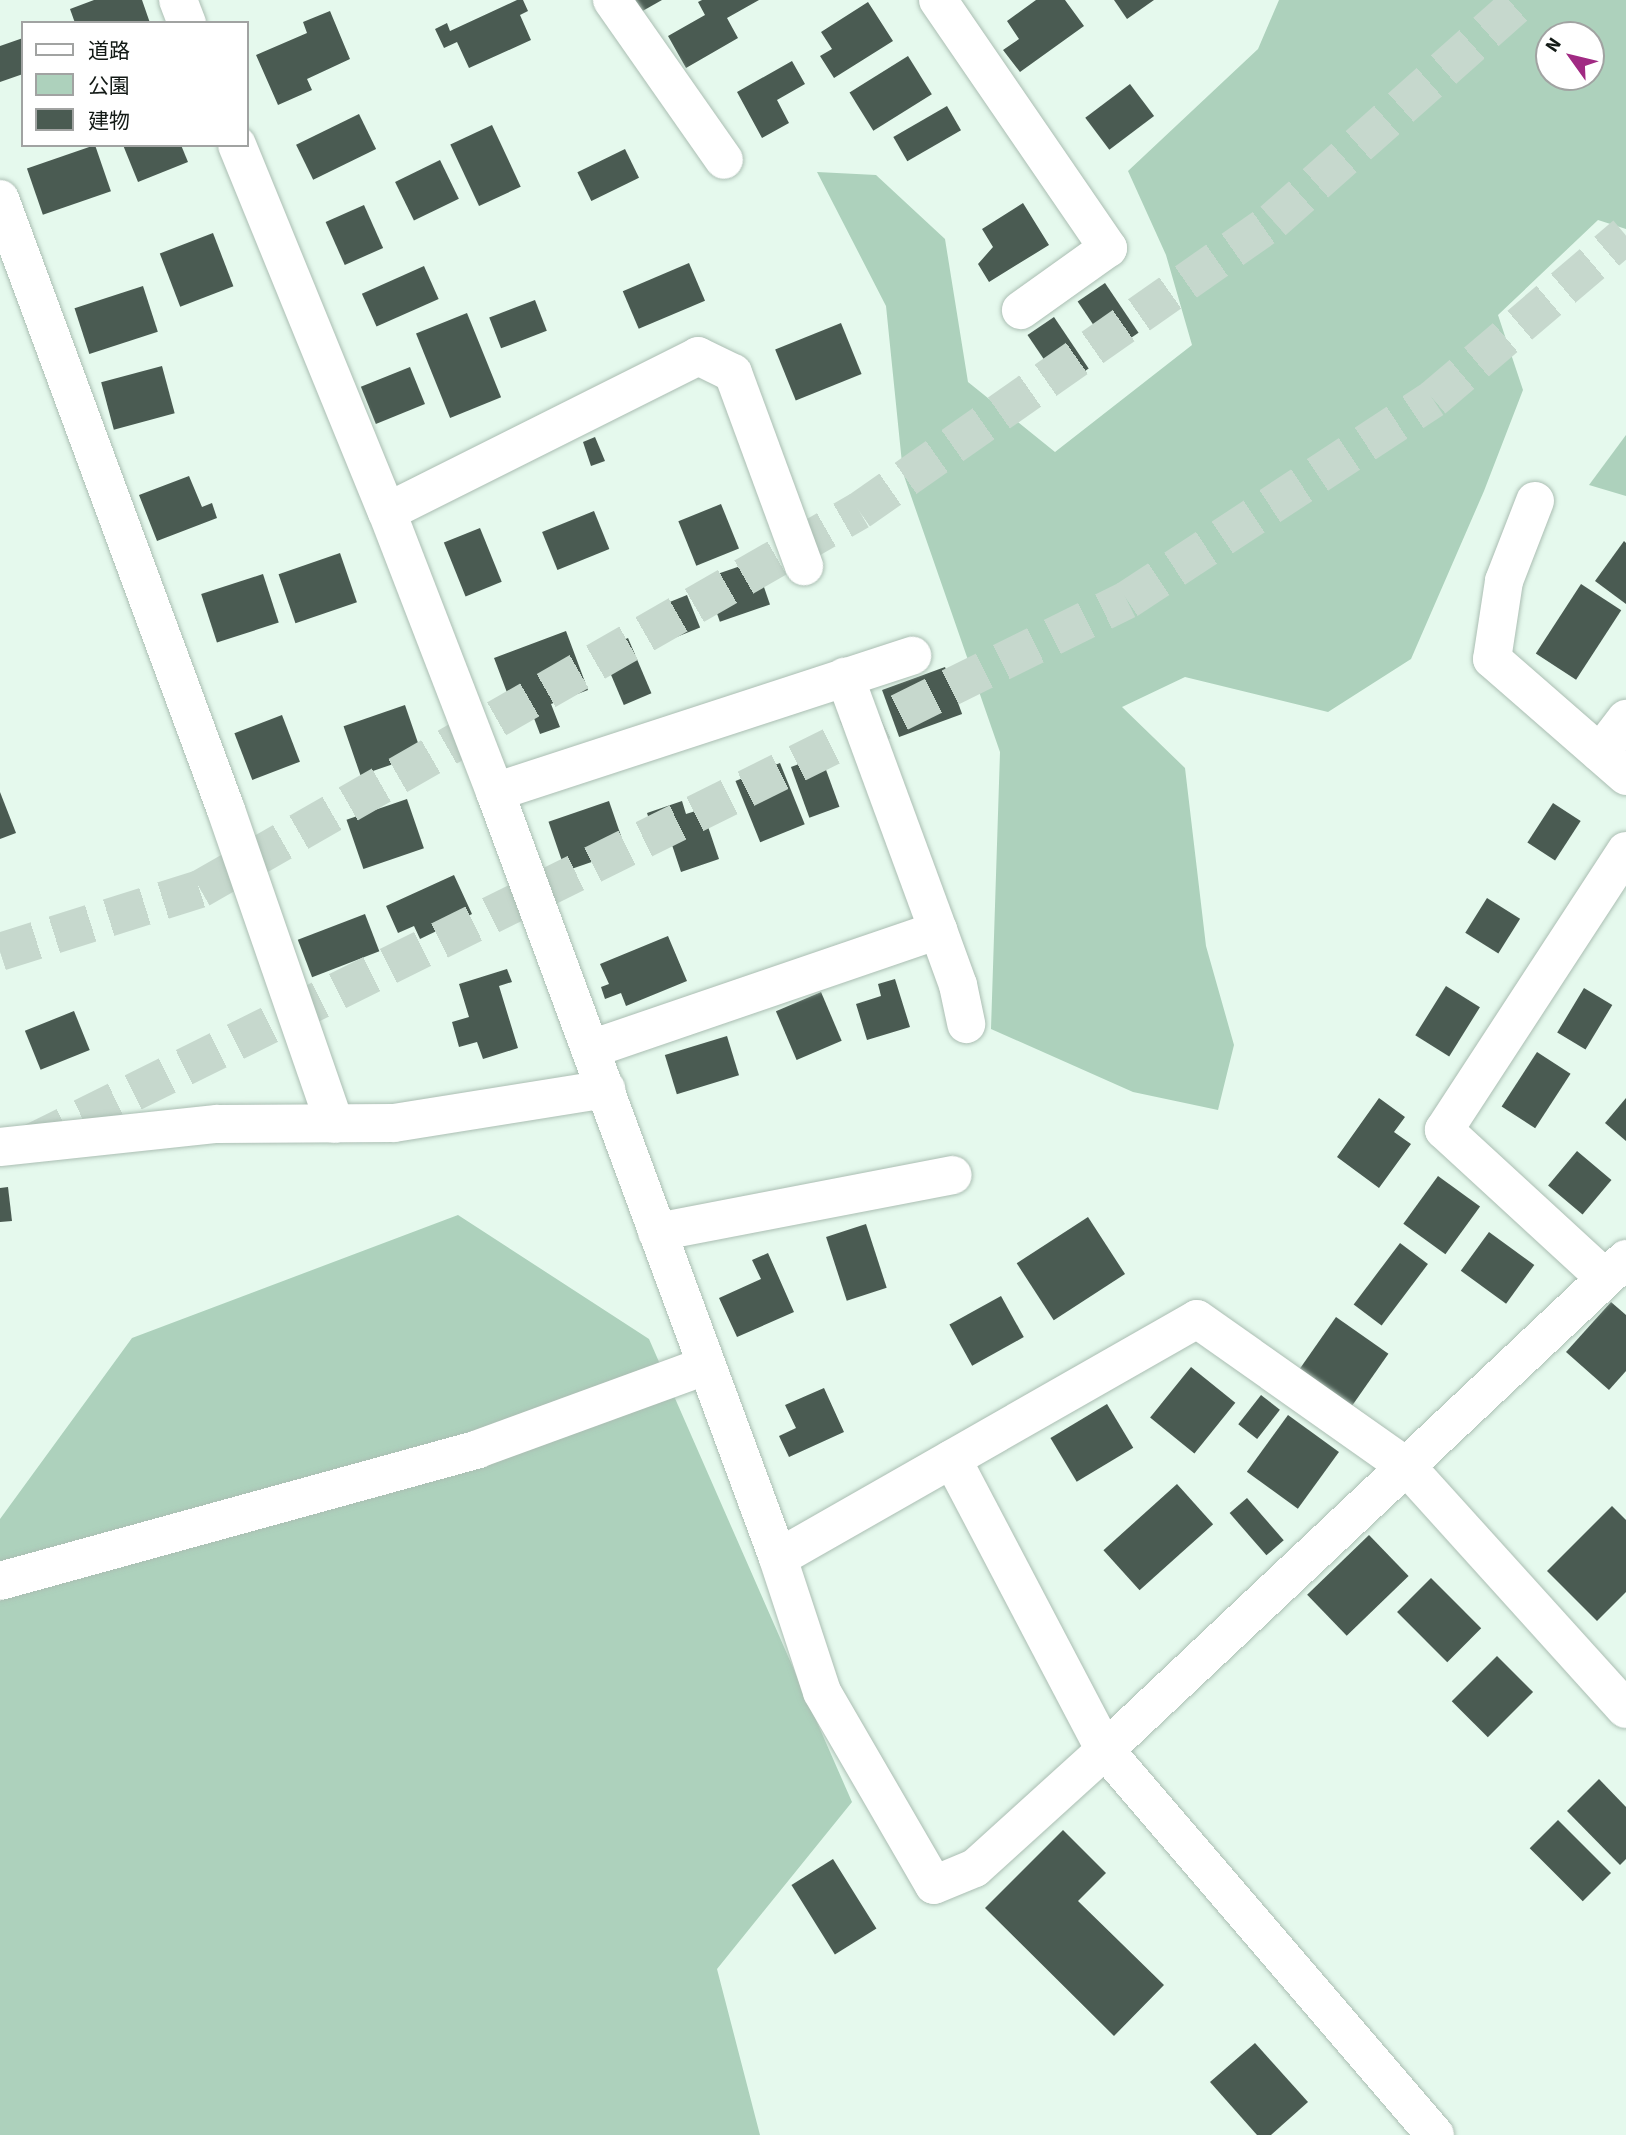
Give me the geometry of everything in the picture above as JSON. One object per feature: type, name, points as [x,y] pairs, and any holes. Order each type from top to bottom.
[{"type":"street","points":[[178,0],[186,21]]},
{"type":"street","points":[[612,0],[724,160]]},
{"type":"street","points":[[938,0],[1108,248],[1021,310]]},
{"type":"street","points":[[238,147],[387,512],[495,792],[778,1558],[822,1692],[934,1885],[975,1868],[1105,1750],[1616,1269],[1444,1130],[1626,851]]},
{"type":"street","points":[[0,199],[226,810],[335,1124]]},
{"type":"street","points":[[387,512],[698,356],[733,373],[804,566]]},
{"type":"street","points":[[1535,502],[1504,581],[1492,659],[1613,764],[1626,719]]},
{"type":"street","points":[[495,792],[912,656]]},
{"type":"street","points":[[845,677],[958,985],[966,1024]]},
{"type":"street","points":[[591,1049],[938,930]]},
{"type":"street","points":[[0,1147],[217,1124],[394,1123],[606,1089]]},
{"type":"street","points":[[657,1232],[953,1175]]},
{"type":"street","points":[[778,1558],[1197,1320],[1407,1467],[1626,1709]]},
{"type":"street","points":[[0,1581],[478,1449],[705,1366]]},
{"type":"street","points":[[952,1459],[1105,1750],[1435,2135]]},
{"type":"green space","points":[[1279,0],[1626,0],[1626,229],[1598,220],[1498,315],[1523,390],[1484,491],[1411,659],[1328,712],[1185,677],[1122,707],[1185,768],[1206,946],[1234,1045],[1218,1110],[1133,1092],[991,1029],[1000,752],[903,473],[886,306],[817,172],[876,175],[945,239],[968,382],[1055,452],[1192,345],[1166,255],[1128,171],[1258,49]]},
{"type":"green space","points":[[1626,435],[1626,496],[1589,485]]},
{"type":"green space","points":[[458,1215],[649,1339],[852,1802],[717,1969],[760,2135],[0,2135],[0,1519],[132,1338]]},
{"type":"building","points":[[94,0],[142,0],[149,21],[74,21],[70,9]]},
{"type":"building","points":[[517,0],[523,0],[528,11],[520,15],[531,40],[469,68],[457,42],[444,48],[435,29],[447,23],[450,31]]},
{"type":"building","points":[[632,0],[662,0],[639,13]]},
{"type":"building","points":[[759,0],[727,18],[738,38],[686,68],[668,36],[705,15],[698,2]]},
{"type":"building","points":[[1036,0],[1065,0],[1084,26],[1020,72],[1003,50],[1019,39],[1007,21]]},
{"type":"building","points":[[1114,0],[1154,0],[1127,19]]},
{"type":"building","points":[[868,2],[893,41],[834,78],[820,56],[832,49],[821,32]]},
{"type":"building","points":[[330,11],[350,59],[307,79],[312,90],[278,105],[256,55],[307,33],[303,22]]},
{"type":"building","points":[[21,39],[21,75],[0,82],[0,46]]},
{"type":"building","points":[[908,56],[932,94],[873,131],[849,93]]},
{"type":"building","points":[[792,61],[805,84],[777,100],[789,123],[762,138],[737,92]]},
{"type":"building","points":[[1130,84],[1154,116],[1109,150],[1085,118]]},
{"type":"building","points":[[947,106],[961,130],[907,161],[893,137]]},
{"type":"building","points":[[359,114],[376,149],[313,180],[296,145]]},
{"type":"building","points":[[492,125],[521,187],[479,206],[450,144]]},
{"type":"building","points":[[96,147],[111,191],[43,215],[27,168]]},
{"type":"building","points":[[124,147],[182,147],[188,162],[138,182]]},
{"type":"building","points":[[625,149],[639,178],[591,201],[577,172]]},
{"type":"building","points":[[440,160],[459,199],[414,221],[395,182]]},
{"type":"building","points":[[1023,203],[1049,245],[989,282],[978,264],[993,247],[982,229]]},
{"type":"building","points":[[364,205],[383,248],[345,265],[326,222]]},
{"type":"building","points":[[213,233],[233,286],[180,307],[160,253]]},
{"type":"building","points":[[689,263],[705,301],[639,329],[623,291]]},
{"type":"building","points":[[424,266],[439,299],[377,327],[362,294]]},
{"type":"building","points":[[1105,283],[1139,333],[1111,351],[1078,301]]},
{"type":"building","points":[[143,286],[158,332],[89,354],[75,308]]},
{"type":"building","points":[[535,300],[547,331],[501,348],[489,318]]},
{"type":"building","points":[[467,313],[501,397],[450,418],[416,334]]},
{"type":"building","points":[[1054,317],[1089,368],[1062,386],[1027,335]]},
{"type":"building","points":[[841,323],[862,374],[796,401],[775,350]]},
{"type":"building","points":[[162,366],[175,413],[114,430],[101,382]]},
{"type":"building","points":[[410,367],[425,404],[376,424],[361,387]]},
{"type":"building","points":[[595,437],[605,461],[591,466],[583,442]]},
{"type":"building","points":[[189,476],[202,507],[212,503],[217,518],[157,541],[139,495]]},
{"type":"building","points":[[721,504],[739,549],[696,566],[678,521]]},
{"type":"building","points":[[594,511],[609,549],[557,570],[542,532]]},
{"type":"building","points":[[480,528],[502,582],[466,596],[444,543]]},
{"type":"building","points":[[1624,541],[1626,543],[1626,604],[1595,581]]},
{"type":"building","points":[[340,553],[357,602],[295,623],[279,574]]},
{"type":"building","points":[[755,561],[770,604],[720,622],[705,578]]},
{"type":"building","points":[[263,574],[279,623],[217,643],[201,594]]},
{"type":"building","points":[[1581,584],[1621,610],[1576,680],[1536,654]]},
{"type":"building","points":[[687,595],[700,627],[667,641],[654,608]]},
{"type":"building","points":[[566,631],[588,690],[551,704],[560,727],[540,734],[532,713],[517,719],[494,658]]},
{"type":"building","points":[[628,638],[651,693],[624,705],[600,650]]},
{"type":"building","points":[[945,667],[962,714],[899,737],[882,690]]},
{"type":"building","points":[[405,705],[422,754],[360,775],[344,726]]},
{"type":"building","points":[[282,715],[300,762],[252,780],[234,733]]},
{"type":"building","points":[[821,756],[839,807],[809,818],[791,767]]},
{"type":"building","points":[[780,763],[805,824],[760,842],[735,781]]},
{"type":"building","points":[[0,792],[16,833],[0,839]]},
{"type":"building","points":[[407,799],[424,848],[363,869],[346,820]]},
{"type":"building","points":[[609,801],[626,850],[565,871],[548,822]]},
{"type":"building","points":[[682,801],[686,814],[702,809],[719,859],[681,872],[669,836],[656,841],[647,813]]},
{"type":"building","points":[[1553,803],[1581,821],[1555,860],[1527,842]]},
{"type":"building","points":[[454,875],[472,914],[420,939],[414,926],[398,933],[386,906]]},
{"type":"building","points":[[1487,898],[1520,919],[1498,953],[1465,933]]},
{"type":"building","points":[[365,914],[379,951],[312,977],[298,940]]},
{"type":"building","points":[[668,936],[687,981],[626,1006],[621,993],[605,999],[601,987],[609,984],[600,964]]},
{"type":"building","points":[[507,969],[512,982],[499,986],[518,1048],[483,1059],[477,1042],[459,1047],[452,1022],[469,1017],[459,984]]},
{"type":"building","points":[[895,979],[910,1027],[867,1040],[856,1004],[881,996],[878,984]]},
{"type":"building","points":[[1446,986],[1480,1007],[1449,1056],[1415,1035]]},
{"type":"building","points":[[1584,988],[1612,1005],[1586,1050],[1557,1033]]},
{"type":"building","points":[[821,992],[842,1041],[797,1060],[776,1011]]},
{"type":"building","points":[[74,1011],[90,1050],[41,1070],[25,1031]]},
{"type":"building","points":[[727,1036],[739,1075],[677,1094],[665,1055]]},
{"type":"building","points":[[1537,1052],[1571,1074],[1535,1128],[1502,1107]]},
{"type":"building","points":[[1379,1098],[1405,1117],[1394,1132],[1411,1144],[1379,1188],[1337,1157]]},
{"type":"building","points":[[1626,1098],[1626,1141],[1605,1123]]},
{"type":"building","points":[[1577,1151],[1611,1180],[1583,1214],[1548,1185]]},
{"type":"building","points":[[1438,1176],[1480,1207],[1445,1254],[1403,1224]]},
{"type":"building","points":[[8,1187],[12,1221],[0,1222],[0,1188]]},
{"type":"building","points":[[1088,1217],[1125,1274],[1054,1320],[1017,1263]]},
{"type":"building","points":[[866,1224],[887,1288],[847,1301],[826,1237]]},
{"type":"building","points":[[1489,1232],[1534,1265],[1506,1304],[1461,1271]]},
{"type":"building","points":[[1400,1243],[1428,1264],[1382,1326],[1354,1304]]},
{"type":"building","points":[[768,1253],[794,1312],[737,1337],[719,1298],[761,1279],[752,1260]]},
{"type":"building","points":[[1001,1296],[1024,1337],[972,1366],[949,1325]]},
{"type":"building","points":[[1611,1302],[1626,1315],[1626,1371],[1609,1390],[1566,1352]]},
{"type":"building","points":[[1336,1317],[1388,1354],[1352,1406],[1299,1369]]},
{"type":"building","points":[[1191,1367],[1235,1403],[1194,1453],[1150,1418]]},
{"type":"building","points":[[824,1388],[844,1432],[789,1457],[779,1436],[796,1428],[785,1405]]},
{"type":"building","points":[[1261,1395],[1280,1410],[1257,1439],[1238,1424]]},
{"type":"building","points":[[1107,1404],[1133,1448],[1077,1482],[1050,1438]]},
{"type":"building","points":[[1288,1415],[1339,1452],[1298,1509],[1247,1472]]},
{"type":"building","points":[[1177,1484],[1213,1524],[1140,1590],[1103,1550]]},
{"type":"building","points":[[1247,1498],[1284,1540],[1266,1555],[1230,1513]]},
{"type":"building","points":[[1612,1506],[1626,1520],[1626,1592],[1597,1621],[1547,1571]]},
{"type":"building","points":[[1369,1535],[1409,1576],[1347,1636],[1307,1595]]},
{"type":"building","points":[[1431,1578],[1481,1628],[1447,1662],[1397,1612]]},
{"type":"building","points":[[1497,1656],[1533,1692],[1488,1737],[1452,1701]]},
{"type":"building","points":[[1599,1779],[1626,1807],[1626,1859],[1620,1865],[1567,1811]]},
{"type":"building","points":[[1558,1820],[1611,1873],[1583,1901],[1530,1848]]},
{"type":"building","points":[[1063,1830],[1106,1873],[1078,1901],[1164,1985],[1114,2036],[985,1908]]},
{"type":"building","points":[[833,1859],[876,1929],[835,1955],[791,1885]]},
{"type":"building","points":[[1255,2043],[1308,2102],[1271,2135],[1257,2135],[1210,2082]]},
{"type":"tunnel","points":[[0,952],[200,889],[859,511],[1273,221],[1522,0]]},
{"type":"tunnel","points":[[31,1143],[1127,600],[1433,399],[1626,235]]}]
